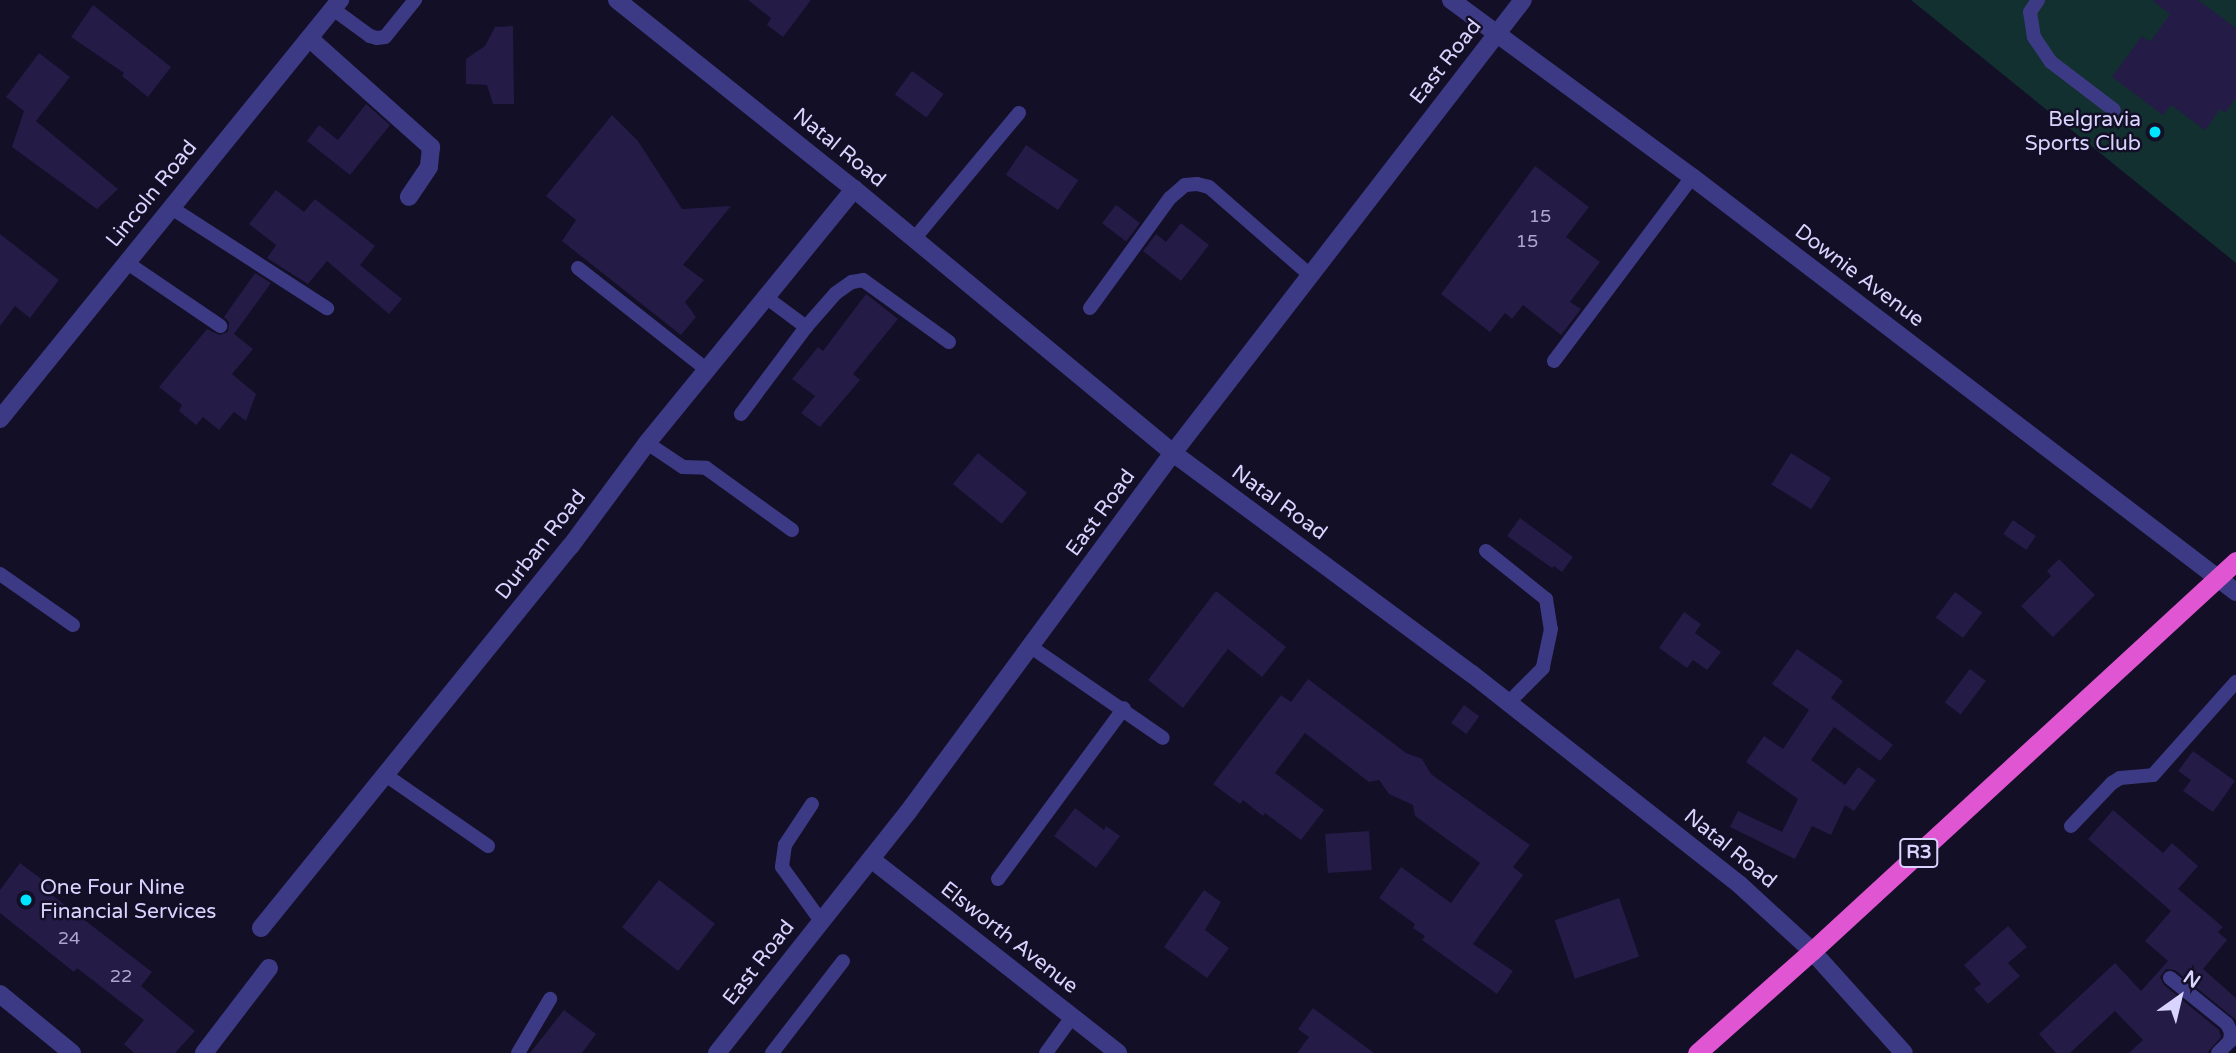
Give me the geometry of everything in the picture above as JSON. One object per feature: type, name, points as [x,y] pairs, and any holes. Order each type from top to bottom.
[{"type":"highway","name":"R3","points":[[1697,1053],[1812,951],[2236,561]]},
{"type":"street","name":"Natal Road","points":[[617,0],[854,189],[1173,453],[1509,702],[1740,885],[1812,951],[1904,1053]]},
{"type":"street","name":"Downie Avenue","points":[[1451,0],[1692,177],[2236,592]]},
{"type":"street","name":"East Road","points":[[716,1053],[871,859],[1173,453],[1523,0]]},
{"type":"street","name":"Lincoln Road","points":[[0,419],[336,4]]},
{"type":"street","points":[[309,38],[431,146],[429,167],[409,197]]},
{"type":"street","name":"Durban Road","points":[[261,928],[387,776],[570,547],[647,443],[854,189]]},
{"type":"street","name":"Elsworth Avenue","points":[[871,859],[1118,1053]]},
{"type":"street","points":[[204,1053],[269,968]]},
{"type":"street","points":[[0,994],[72,1053]]},
{"type":"lane","points":[[336,4],[370,36],[377,38],[385,37],[415,0]]},
{"type":"lane","points":[[2038,0],[2030,12],[2034,37],[2051,62],[2114,110]]},
{"type":"lane","points":[[914,239],[1019,113]]},
{"type":"lane","points":[[1554,361],[1692,177]]},
{"type":"lane","points":[[1090,308],[1170,198],[1185,185],[1209,187],[1310,275]]},
{"type":"lane","points":[[170,207],[327,308]]},
{"type":"lane","points":[[126,262],[220,326]]},
{"type":"lane","points":[[578,268],[706,369]]},
{"type":"lane","points":[[741,414],[806,327],[836,293],[852,282],[863,280],[949,342]]},
{"type":"lane","points":[[767,298],[806,327]]},
{"type":"lane","points":[[647,443],[683,467],[706,468],[792,530]]},
{"type":"lane","points":[[1486,551],[1546,599],[1551,629],[1543,667],[1509,702]]},
{"type":"lane","points":[[0,574],[73,625]]},
{"type":"lane","points":[[1031,647],[1124,708],[1163,738]]},
{"type":"lane","points":[[2071,826],[2120,778],[2153,775],[2236,682]]},
{"type":"lane","points":[[998,879],[1124,708]]},
{"type":"lane","points":[[387,776],[488,846]]},
{"type":"lane","points":[[812,804],[785,845],[782,867],[821,921]]},
{"type":"lane","points":[[772,1053],[843,961]]},
{"type":"lane","points":[[2169,978],[2227,1024],[2231,1032],[2230,1041],[2218,1053]]},
{"type":"lane","points":[[518,1053],[550,999]]},
{"type":"lane","points":[[1046,1053],[1072,1017]]},
{"type":"green space","name":"Belgravia Sports Club","points":[[1911,0],[2236,0],[2236,263]]},
{"type":"building","points":[[748,0],[811,0],[783,37],[767,25],[771,18]]},
{"type":"building","points":[[2152,0],[2198,0],[2236,28],[2236,98],[2225,113],[2220,109],[2205,130],[2171,105],[2163,115],[2112,77],[2142,36],[2150,42],[2170,14]]},
{"type":"building","points":[[93,5],[171,67],[148,97],[122,76],[124,73],[71,37]]},
{"type":"building","points":[[513,26],[514,104],[493,104],[487,85],[466,84],[466,59],[485,46],[495,27]]},
{"type":"building","points":[[39,53],[70,77],[36,121],[118,189],[97,209],[12,147],[24,111],[6,97]]},
{"type":"building","points":[[912,71],[944,94],[927,117],[895,94]]},
{"type":"building","points":[[366,104],[390,125],[350,175],[307,141],[319,125],[338,140]]},
{"type":"building","points":[[612,115],[638,141],[682,209],[731,206],[683,265],[704,280],[685,302],[696,317],[681,335],[562,241],[576,220],[546,196]]},
{"type":"building","points":[[1026,145],[1078,180],[1058,210],[1006,175]]},
{"type":"building","points":[[1535,166],[1589,207],[1566,237],[1600,262],[1570,302],[1581,309],[1561,335],[1523,305],[1512,319],[1505,313],[1490,332],[1441,294]]},
{"type":"building","points":[[276,190],[304,212],[315,199],[375,246],[360,265],[402,299],[389,314],[327,261],[308,284],[267,258],[276,245],[249,224]]},
{"type":"building","points":[[1116,205],[1140,223],[1126,241],[1102,223]]},
{"type":"building","points":[[1181,223],[1209,245],[1181,281],[1143,251],[1156,234],[1166,242]]},
{"type":"building","points":[[0,234],[59,280],[30,318],[15,306],[0,326]]},
{"type":"building","points":[[255,273],[271,283],[234,334],[253,349],[232,374],[256,394],[246,421],[234,412],[219,430],[203,417],[196,425],[179,411],[182,405],[159,387],[207,329],[219,335],[228,332],[229,322],[224,317]]},
{"type":"building","points":[[866,294],[898,319],[853,374],[860,380],[820,427],[801,413],[815,396],[792,379],[818,347],[823,351]]},
{"type":"building","points":[[978,453],[1027,493],[1002,524],[953,484]]},
{"type":"building","points":[[1791,453],[1831,478],[1811,509],[1771,484]]},
{"type":"building","points":[[1520,518],[1573,557],[1562,572],[1554,566],[1552,568],[1507,536]]},
{"type":"building","points":[[2013,520],[2036,536],[2026,550],[2003,534]]},
{"type":"building","points":[[2059,559],[2095,595],[2053,637],[2021,606],[2051,576],[2047,571]]},
{"type":"building","points":[[1216,591],[1286,647],[1262,677],[1228,649],[1183,708],[1148,680]]},
{"type":"building","points":[[1955,592],[1982,612],[1963,638],[1936,618]]},
{"type":"building","points":[[1684,612],[1701,624],[1695,633],[1721,652],[1707,670],[1693,660],[1687,668],[1659,648]]},
{"type":"building","points":[[1797,649],[1843,681],[1831,698],[1893,745],[1880,761],[1834,727],[1811,760],[1845,785],[1858,767],[1876,780],[1854,811],[1845,805],[1831,835],[1812,826],[1795,859],[1730,827],[1738,811],[1782,832],[1798,799],[1746,762],[1764,736],[1783,749],[1809,710],[1772,684]]},
{"type":"building","points":[[1970,669],[1986,681],[1961,715],[1945,703]]},
{"type":"building","points":[[1308,679],[1406,753],[1422,759],[1431,774],[1530,845],[1513,867],[1523,875],[1473,944],[1513,971],[1497,994],[1422,940],[1425,936],[1413,928],[1415,924],[1379,898],[1401,867],[1451,903],[1480,863],[1415,816],[1413,805],[1389,794],[1379,780],[1369,782],[1305,733],[1275,773],[1324,810],[1301,840],[1265,813],[1263,816],[1243,800],[1240,804],[1213,784],[1281,695],[1291,702]]},
{"type":"building","points":[[1464,705],[1479,716],[1466,734],[1451,723]]},
{"type":"building","points":[[2193,751],[2235,781],[2213,812],[2183,791],[2191,780],[2178,771]]},
{"type":"building","points":[[1075,808],[1104,830],[1106,826],[1120,836],[1096,868],[1054,836]]},
{"type":"building","points":[[2113,810],[2163,853],[2172,843],[2198,866],[2178,889],[2223,927],[2218,932],[2227,940],[2203,969],[2236,998],[2236,1020],[2175,970],[2166,969],[2160,977],[2164,985],[2219,1030],[2221,1037],[2207,1053],[2129,1053],[2143,1040],[2115,1011],[2070,1053],[2056,1053],[2039,1034],[2115,963],[2141,991],[2168,961],[2145,941],[2171,911],[2088,839]]},
{"type":"building","points":[[1369,831],[1372,870],[1328,873],[1325,834]]},
{"type":"building","points":[[20,863],[56,890],[52,895],[152,972],[141,986],[195,1031],[175,1053],[134,1053],[124,1044],[144,1020],[77,968],[74,972],[0,913],[0,890]]},
{"type":"building","points":[[659,880],[715,924],[678,971],[622,927]]},
{"type":"building","points":[[1204,890],[1221,902],[1205,930],[1229,948],[1207,978],[1164,947]]},
{"type":"building","points":[[1619,898],[1639,957],[1575,979],[1555,920]]},
{"type":"building","points":[[2008,926],[2027,947],[2008,963],[2020,976],[1988,1004],[1974,989],[1981,984],[1964,965]]},
{"type":"building","points":[[1313,1008],[1374,1053],[1297,1053],[1309,1037],[1298,1029]]},
{"type":"building","points":[[564,1010],[596,1034],[582,1053],[530,1053]]},
{"type":"place","name":"Belgravia Sports Club","points":[[2155,132]]},
{"type":"place","name":"One Four Nine Financial Services","points":[[26,900]]}]
